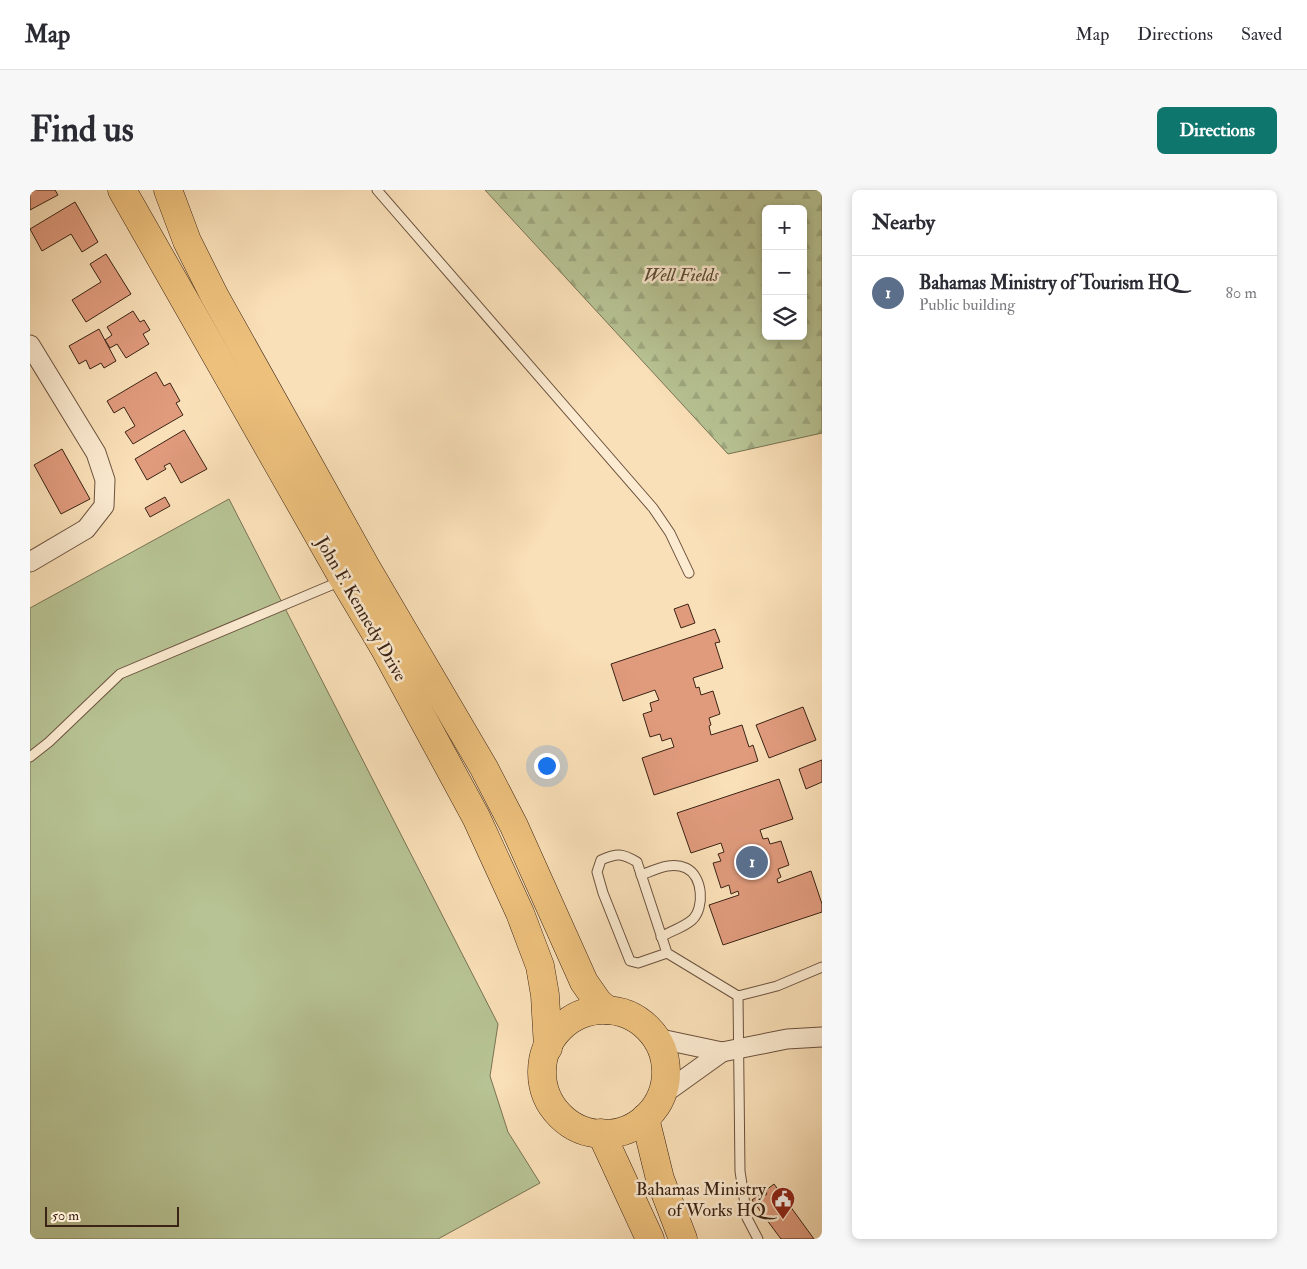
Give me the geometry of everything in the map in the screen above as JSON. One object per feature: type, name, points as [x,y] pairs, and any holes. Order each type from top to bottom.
[{"type":"highway","name":"John F. Kennedy Drive","points":[[122,190],[385,649],[476,817],[520,913],[540,966],[545,995],[548,1048]]},
{"type":"highway","name":"John F. Kennedy Drive","points":[[168,190],[187,241],[214,295],[361,558],[484,768],[514,826],[584,982],[598,1002],[607,1010]]},
{"type":"highway","name":"John F. Kennedy Drive","points":[[607,1010],[617,1011],[635,1018],[650,1030],[664,1056],[666,1075],[662,1095],[652,1112],[638,1124],[620,1132],[601,1134],[573,1125],[558,1112],[548,1096],[543,1076],[543,1067],[548,1048],[558,1031],[572,1019],[588,1012],[607,1010]]},
{"type":"highway","points":[[645,1118],[660,1179],[683,1239]]},
{"type":"highway","points":[[601,1134],[650,1239]]},
{"type":"street","points":[[30,345],[96,453],[105,480],[104,506],[86,529],[30,562]]},
{"type":"street","points":[[662,1095],[731,1051],[787,1039],[822,1037]]},
{"type":"street","points":[[656,1038],[731,1051]]},
{"type":"lane","points":[[377,190],[653,508],[670,533],[689,573]]},
{"type":"lane","points":[[30,757],[49,742],[120,674],[344,580]]},
{"type":"lane","points":[[667,953],[638,962],[630,961],[603,893],[598,872],[601,860],[625,854],[637,862],[667,953],[738,996],[776,986],[822,967]]},
{"type":"lane","points":[[641,875],[669,865],[685,867],[693,873],[700,890],[700,907],[693,919],[661,937]]},
{"type":"lane","points":[[738,996],[731,1051],[740,1171],[747,1218],[758,1239]]},
{"type":"green space","name":"Well Fields","points":[[485,190],[822,190],[822,433],[728,454]]},
{"type":"green space","points":[[229,499],[498,1024],[490,1076],[508,1132],[540,1183],[438,1239],[30,1239],[30,608]]},
{"type":"building","points":[[30,190],[55,190],[58,195],[30,210]]},
{"type":"building","points":[[75,202],[98,242],[82,252],[71,234],[42,251],[30,229]]},
{"type":"building","points":[[106,254],[131,294],[86,322],[72,300],[101,282],[90,264]]},
{"type":"building","points":[[133,311],[140,322],[144,320],[150,330],[143,334],[149,344],[126,358],[117,344],[110,348],[105,340],[112,335],[107,327]]},
{"type":"building","points":[[99,329],[116,361],[104,368],[101,363],[90,369],[86,360],[79,364],[69,346]]},
{"type":"building","points":[[156,372],[164,386],[170,383],[180,401],[176,403],[183,415],[133,444],[125,432],[135,426],[124,407],[114,413],[107,401]]},
{"type":"building","points":[[184,430],[207,469],[181,483],[170,463],[164,466],[166,469],[147,480],[135,459]]},
{"type":"building","points":[[62,449],[90,499],[61,514],[34,465]]},
{"type":"building","points":[[165,497],[170,506],[150,517],[145,508]]},
{"type":"building","points":[[688,604],[695,623],[681,628],[674,609]]},
{"type":"building","points":[[715,629],[720,642],[715,643],[723,668],[693,678],[696,688],[699,687],[701,695],[713,691],[720,714],[709,718],[711,735],[742,725],[749,747],[753,745],[758,761],[654,795],[642,758],[674,747],[671,738],[662,741],[660,734],[650,737],[643,714],[652,711],[650,703],[659,700],[655,690],[623,701],[611,664]]},
{"type":"building","points":[[803,707],[816,740],[769,758],[756,725]]},
{"type":"building","points":[[822,760],[822,782],[806,789],[799,769]]},
{"type":"building","points":[[779,779],[793,819],[760,830],[763,839],[768,838],[770,844],[781,841],[789,865],[778,869],[781,877],[777,879],[778,883],[811,871],[822,904],[822,912],[723,945],[709,905],[739,895],[738,891],[731,894],[729,885],[721,888],[713,863],[721,861],[718,854],[724,852],[721,843],[691,853],[677,813]]},
{"type":"building","name":"Bahamas Ministry of Works HQ","points":[[774,1184],[814,1239],[781,1239],[752,1200],[762,1193],[764,1196],[767,1194],[765,1191]]},
{"type":"place","name":"Bahamas Ministry of Tourism HQ","points":[[752,862]]},
{"type":"place","name":"Bahamas Ministry of Works HQ","points":[[783,1220]]}]
